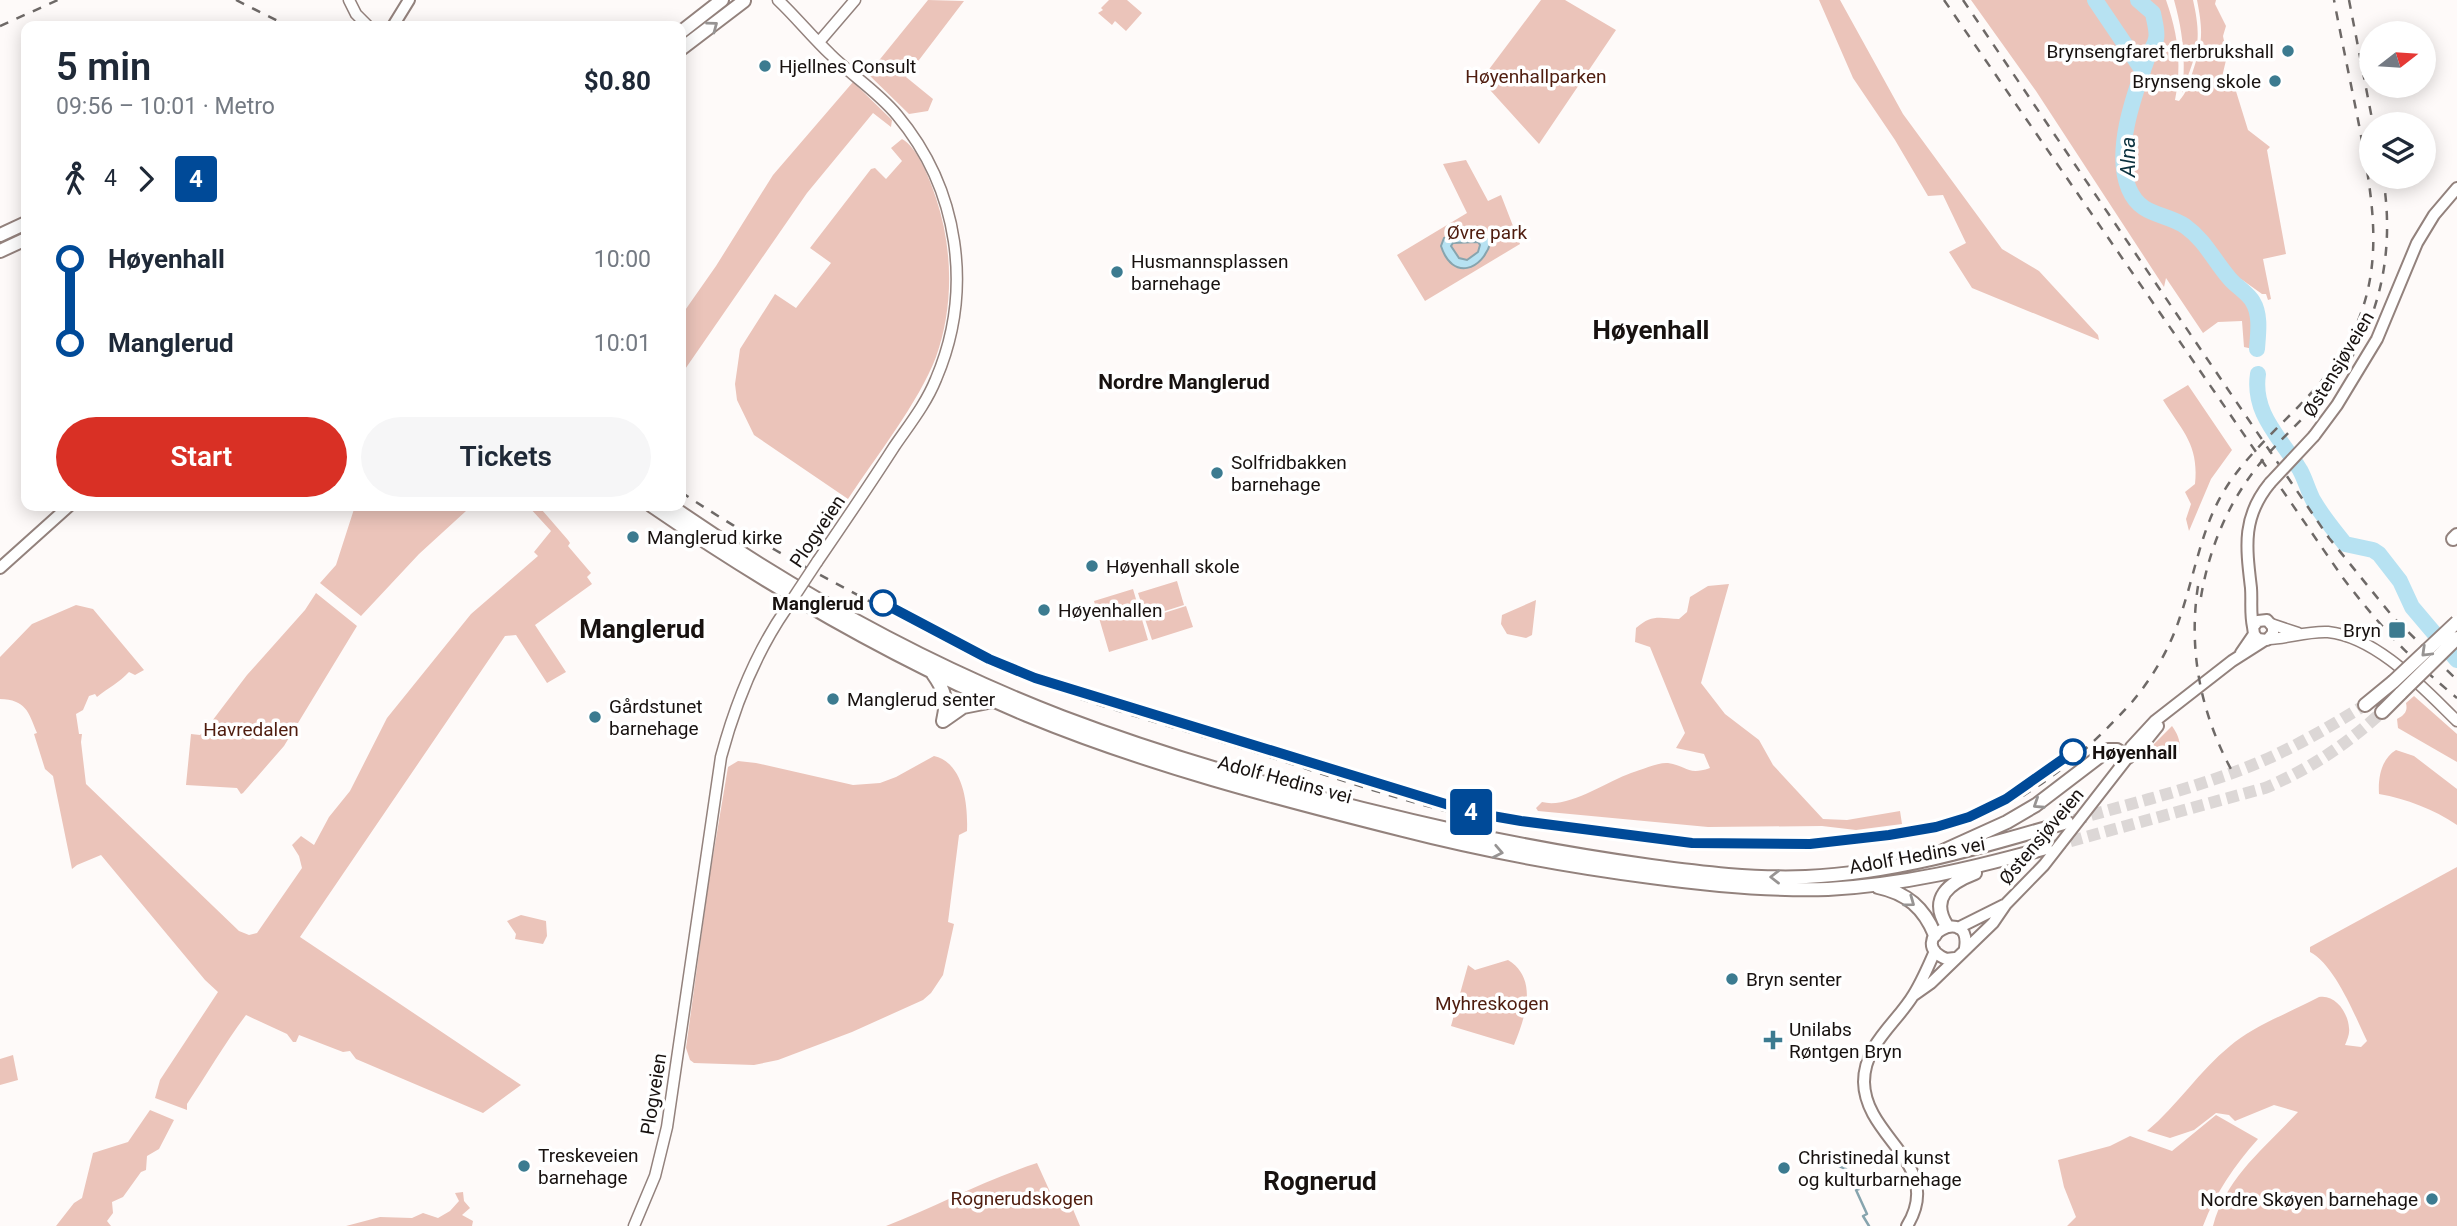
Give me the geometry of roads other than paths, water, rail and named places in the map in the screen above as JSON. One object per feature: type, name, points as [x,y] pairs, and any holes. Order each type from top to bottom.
[{"type":"highway","points":[[686,28],[722,0]]},
{"type":"highway","points":[[686,45],[744,1]]},
{"type":"highway","points":[[0,235],[21,225]]},
{"type":"highway","points":[[0,251],[21,241]]},
{"type":"highway","name":"Adolf Hedins vei","points":[[660,511],[778,587],[859,634],[994,700],[1079,735],[1211,778],[1326,811],[1487,850],[1607,871],[1725,886],[1802,889],[1871,886],[1960,870],[2046,848]]},
{"type":"highway","name":"Adolf Hedins vei","points":[[679,511],[755,561],[835,608],[954,670],[1060,716],[1228,772],[1489,839],[1665,868],[1726,875],[1804,877],[1862,873],[1926,861],[2067,822]]},
{"type":"highway","points":[[2382,712],[2397,688],[2457,622]]},
{"type":"highway","points":[[2365,705],[2397,688],[2457,638]]},
{"type":"highway","points":[[931,671],[946,694],[943,721],[963,707],[994,700]]},
{"type":"highway","points":[[1176,756],[1193,750]]},
{"type":"highway","points":[[1926,861],[2036,805],[2108,750],[2118,750],[2128,757]]},
{"type":"highway","points":[[1218,759],[1228,772]]},
{"type":"highway","points":[[1952,927],[1939,909],[1942,897],[1950,887],[1968,876],[2029,853]]},
{"type":"highway","points":[[1871,886],[1888,889],[1916,904],[1928,919],[1935,935]]},
{"type":"main road","points":[[396,21],[409,0]]},
{"type":"main road","name":"Østensjøveien","points":[[2253,630],[2247,541],[2249,519],[2270,483],[2315,436],[2337,405],[2376,338],[2417,243],[2434,215],[2457,188]]},
{"type":"main road","points":[[0,568],[64,511]]},
{"type":"main road","points":[[0,575],[19,557],[20,552]]},
{"type":"main road","name":"Østensjøveien","points":[[2251,593],[2268,622]]},
{"type":"main road","name":"Østensjøveien","points":[[2239,656],[2258,621],[2268,622]]},
{"type":"main road","points":[[2253,630],[2258,639],[2267,640],[2274,630],[2268,622]]},
{"type":"main road","name":"Østensjøveien","points":[[1965,948],[1993,923],[2044,865],[2128,757],[2130,747],[2138,738],[2155,721],[2239,656],[2267,640]]},
{"type":"main road","name":"Østensjøveien","points":[[1952,927],[2007,904]]},
{"type":"main road","points":[[1908,1226],[1916,1205],[1914,1173],[1905,1156],[1875,1119],[1867,1100],[1864,1082],[1866,1066],[1876,1043],[1914,995],[1935,951],[1935,935],[1952,927],[1965,937],[1965,948],[1931,983],[1914,995]]},
{"type":"main road","points":[[1935,951],[1946,959],[1955,958]]},
{"type":"street","points":[[349,0],[363,21]]},
{"type":"street","name":"Plogveien","points":[[634,1226],[655,1176],[667,1127],[721,757],[733,718],[750,673],[786,609],[937,378],[951,334],[957,294],[955,246],[949,211],[937,177],[925,154],[885,101],[819,42],[778,0]]},
{"type":"street","points":[[819,42],[855,0]]},
{"type":"street","points":[[2268,622],[2298,633],[2333,633],[2365,643],[2396,666],[2457,721]]},
{"type":"street","points":[[2267,640],[2289,638],[2298,633]]},
{"type":"water","points":[[1487,237],[1491,241],[1487,251],[1475,265],[1460,268],[1446,257],[1441,246],[1444,238]],"holes":[[[1478,242],[1478,252],[1467,260],[1459,258],[1451,246],[1453,243]]]},
{"type":"waterway","points":[[2095,0],[2143,71]]},
{"type":"waterway","name":"Alna","points":[[2138,0],[2153,13],[2156,36],[2136,89],[2127,124],[2123,158],[2129,189],[2140,205],[2192,232],[2230,279],[2251,299],[2258,319],[2257,349]]},
{"type":"waterway","name":"Alna","points":[[2258,374],[2257,388],[2264,414],[2300,470],[2320,512],[2345,544],[2373,550],[2379,554],[2400,581],[2412,607],[2457,660]]},
{"type":"waterway","points":[[1836,1160],[1832,1163],[1846,1169],[1859,1189],[1856,1190],[1867,1214],[1863,1216],[1869,1226]]},
{"type":"tunnel","points":[[2074,820],[2238,771],[2301,742],[2365,705]]},
{"type":"tunnel","points":[[2053,846],[2265,788],[2327,755],[2382,712]]},
{"type":"railway","points":[[0,26],[58,0]]},
{"type":"railway","points":[[236,0],[278,21]]},
{"type":"railway","points":[[1944,0],[2343,578],[2396,641],[2457,698]]},
{"type":"railway","points":[[1963,0],[2329,538],[2393,617],[2457,680]]},
{"type":"railway","points":[[686,495],[798,563],[945,642],[1020,678],[1362,787],[1450,812],[1528,828],[1724,849],[1834,847],[1907,838],[1955,827],[1991,813],[2057,773],[2096,739],[2132,702],[2154,672],[2176,629],[2208,525],[2221,496],[2245,462],[2317,386],[2349,340],[2362,311],[2370,281],[2373,221],[2365,158],[2334,0]]},
{"type":"railway","points":[[2349,0],[2371,112]]},
{"type":"railway","points":[[2201,597],[2210,558],[2233,503],[2255,469],[2334,383],[2363,336],[2381,285],[2385,259],[2387,232],[2384,189]]},
{"type":"railway","points":[[2198,586],[2195,634],[2200,682],[2212,727],[2232,771]]},
{"type":"metro line","name":"4","points":[[883,603],[989,659],[1035,678],[1364,781],[1475,813],[1646,838],[1729,845],[1810,844],[1936,827],[1990,808],[2031,784],[2073,752]]},
{"type":"place","name":"Brynsengfaret flerbrukshall","points":[[2288,51]]},
{"type":"place","name":"Hjellnes Consult","points":[[765,66]]},
{"type":"place","name":"Brynseng skole","points":[[2275,81]]},
{"type":"place","name":"Husmannsplassen barnehage","points":[[1117,272]]},
{"type":"place","name":"Solfridbakken barnehage","points":[[1217,473]]},
{"type":"place","name":"Manglerud kirke","points":[[633,537]]},
{"type":"place","name":"Høyenhall skole","points":[[1092,566]]},
{"type":"place","name":"Manglerud","points":[[883,603]]},
{"type":"place","name":"Høyenhallen","points":[[1044,610]]},
{"type":"place","name":"Bryn","points":[[2397,630]]},
{"type":"place","name":"Manglerud senter","points":[[833,699]]},
{"type":"place","name":"Gårdstunet barnehage","points":[[595,717]]},
{"type":"place","name":"Høyenhall","points":[[2073,752]]},
{"type":"place","name":"Bryn senter","points":[[1732,979]]},
{"type":"place","name":"Unilabs Røntgen Bryn","points":[[1773,1040]]},
{"type":"place","name":"Treskeveien barnehage","points":[[524,1166]]},
{"type":"place","name":"Christinedal kunst og kulturbarnehage","points":[[1784,1168]]},
{"type":"place","name":"Nordre Skøyen barnehage","points":[[2432,1199]]},
{"type":"district","name":"Høyenhall","points":[[1651,330]]},
{"type":"district","name":"Nordre Manglerud","points":[[1184,382]]},
{"type":"district","name":"Manglerud","points":[[642,629]]},
{"type":"district","name":"Rognerud","points":[[1320,1181]]},
{"type":"park label","name":"Høyenhallparken","points":[[1536,76]]},
{"type":"park label","name":"Øvre park","points":[[1487,232]]},
{"type":"park label","name":"Havredalen","points":[[251,729]]},
{"type":"park label","name":"Myhreskogen","points":[[1492,1003]]},
{"type":"park label","name":"Rognerudskogen","points":[[1022,1198]]}]
